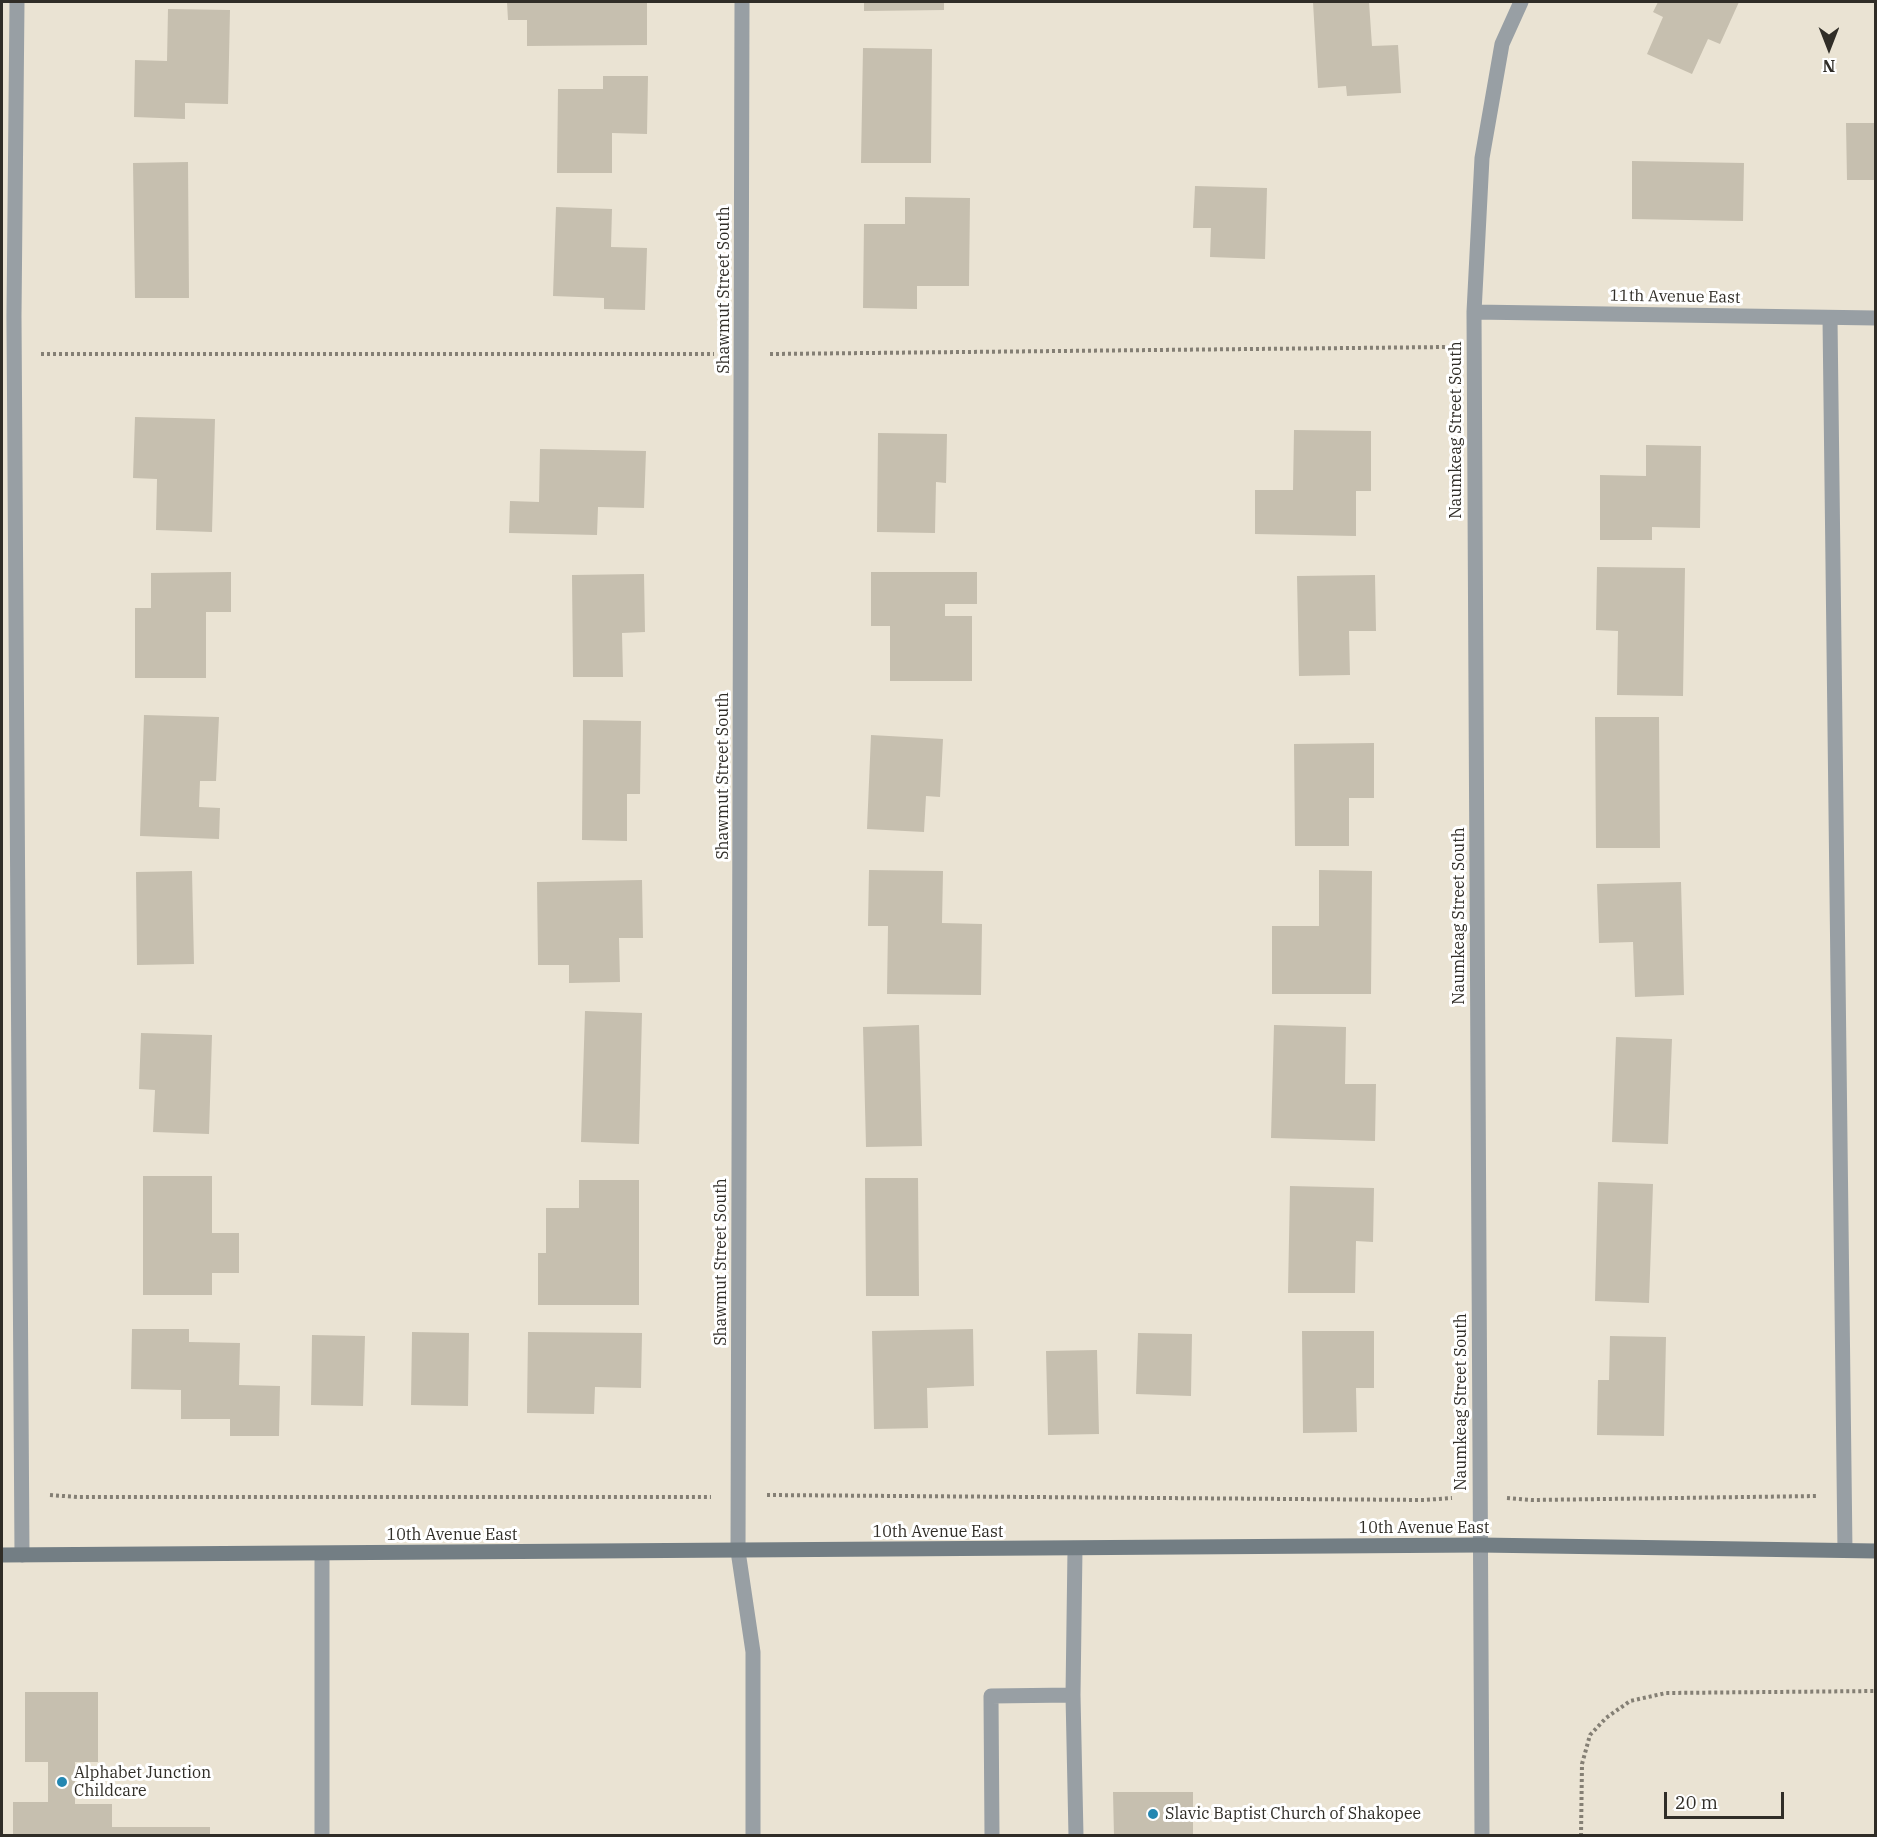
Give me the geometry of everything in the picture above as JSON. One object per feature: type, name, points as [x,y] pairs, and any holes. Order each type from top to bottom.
[{"type":"main road","name":"10th Avenue East","points":[[2,1555],[1480,1545],[1875,1551]]},
{"type":"street","points":[[17,2],[8,316],[22,1555]]},
{"type":"street","name":"Shawmut Street South","points":[[742,2],[738,1551],[753,1653],[753,1836]]},
{"type":"street","name":"Naumkeag Street South","points":[[1482,1836],[1474,312],[1482,158],[1502,44],[1521,2]]},
{"type":"street","name":"11th Avenue East","points":[[1474,312],[1875,318]]},
{"type":"street","points":[[1830,318],[1845,1550]]},
{"type":"street","points":[[1074,1549],[1073,1695],[1076,1836]]},
{"type":"street","points":[[322,1554],[322,1836]]},
{"type":"street","points":[[992,1836],[991,1696],[1073,1695]]},
{"type":"path","points":[[22,1494],[76,1497],[700,1498],[799,1494],[1424,1500],[1480,1496],[1532,1500],[1845,1496]]},
{"type":"path","points":[[1581,1836],[1582,1764],[1590,1735],[1606,1718],[1630,1701],[1666,1693],[1875,1691]]},
{"type":"building","points":[[507,2],[647,2],[647,45],[527,46],[527,20],[508,20]]},
{"type":"building","points":[[864,2],[944,2],[944,10],[864,11]]},
{"type":"building","points":[[1313,2],[1369,2],[1372,46],[1398,45],[1401,93],[1347,96],[1346,86],[1318,88]]},
{"type":"building","points":[[1658,2],[1739,2],[1720,44],[1708,39],[1692,74],[1647,54],[1663,17],[1653,12]]},
{"type":"building","points":[[168,9],[230,10],[228,104],[185,103],[185,119],[134,117],[135,60],[167,61]]},
{"type":"building","points":[[863,48],[932,49],[931,163],[861,163]]},
{"type":"building","points":[[603,76],[648,76],[647,134],[612,133],[612,173],[557,173],[558,89],[603,89]]},
{"type":"building","points":[[1846,123],[1876,123],[1876,180],[1847,180]]},
{"type":"building","points":[[1632,161],[1744,163],[1743,221],[1632,219]]},
{"type":"building","points":[[188,162],[189,298],[135,298],[133,163]]},
{"type":"building","points":[[1195,186],[1267,188],[1265,259],[1210,257],[1211,228],[1193,228]]},
{"type":"building","points":[[905,197],[970,198],[969,286],[917,286],[917,309],[863,308],[864,224],[905,224]]},
{"type":"building","points":[[556,207],[612,209],[611,247],[647,248],[645,310],[604,309],[604,298],[553,296]]},
{"type":"building","points":[[135,417],[215,419],[212,532],[156,530],[157,479],[133,478]]},
{"type":"building","points":[[1294,430],[1371,431],[1371,491],[1356,491],[1356,536],[1255,534],[1255,490],[1293,490]]},
{"type":"building","points":[[878,433],[947,434],[946,483],[936,482],[935,533],[877,532]]},
{"type":"building","points":[[1646,445],[1701,446],[1700,528],[1652,527],[1652,540],[1600,540],[1600,475],[1646,476]]},
{"type":"building","points":[[540,449],[646,451],[644,508],[598,507],[597,535],[509,533],[510,501],[539,502]]},
{"type":"building","points":[[1597,567],[1685,568],[1683,696],[1617,695],[1618,631],[1596,630]]},
{"type":"building","points":[[231,572],[231,612],[206,612],[206,678],[135,678],[135,608],[151,608],[151,573]]},
{"type":"building","points":[[871,572],[977,572],[977,604],[945,604],[945,616],[972,616],[972,681],[890,681],[890,626],[871,626]]},
{"type":"building","points":[[644,574],[645,632],[622,633],[623,677],[573,677],[572,575]]},
{"type":"building","points":[[1375,575],[1376,631],[1349,631],[1350,675],[1299,676],[1297,576]]},
{"type":"building","points":[[144,715],[219,717],[216,781],[200,781],[199,807],[220,808],[219,839],[140,836]]},
{"type":"building","points":[[1595,717],[1659,717],[1660,848],[1596,848]]},
{"type":"building","points":[[583,720],[641,721],[640,794],[627,794],[627,841],[582,840]]},
{"type":"building","points":[[871,735],[943,739],[940,797],[926,796],[924,832],[867,829]]},
{"type":"building","points":[[1374,743],[1374,798],[1349,798],[1349,846],[1295,846],[1294,744]]},
{"type":"building","points":[[869,870],[943,871],[942,923],[982,924],[981,995],[887,994],[888,926],[868,926]]},
{"type":"building","points":[[1319,870],[1372,871],[1371,994],[1272,994],[1272,926],[1319,926]]},
{"type":"building","points":[[192,871],[194,964],[137,965],[136,872]]},
{"type":"building","points":[[642,880],[643,938],[619,938],[620,982],[569,983],[569,965],[538,965],[537,882]]},
{"type":"building","points":[[1681,882],[1684,995],[1635,997],[1633,942],[1599,943],[1597,884]]},
{"type":"building","points":[[585,1011],[642,1013],[639,1144],[581,1142]]},
{"type":"building","points":[[919,1025],[922,1146],[866,1147],[863,1027]]},
{"type":"building","points":[[1274,1025],[1346,1027],[1345,1084],[1376,1084],[1375,1141],[1271,1138]]},
{"type":"building","points":[[141,1033],[212,1035],[209,1134],[153,1132],[155,1090],[139,1089]]},
{"type":"building","points":[[1616,1037],[1672,1039],[1668,1144],[1612,1142]]},
{"type":"building","points":[[143,1176],[212,1176],[212,1233],[239,1233],[239,1273],[212,1273],[212,1295],[143,1295]]},
{"type":"building","points":[[865,1178],[918,1178],[919,1296],[866,1296]]},
{"type":"building","points":[[579,1180],[639,1180],[639,1305],[538,1305],[538,1253],[546,1253],[546,1208],[579,1208]]},
{"type":"building","points":[[1598,1182],[1653,1184],[1649,1303],[1595,1301]]},
{"type":"building","points":[[1290,1186],[1374,1188],[1373,1242],[1356,1241],[1355,1293],[1288,1293]]},
{"type":"building","points":[[132,1329],[189,1329],[189,1342],[240,1343],[239,1385],[280,1386],[279,1436],[230,1436],[230,1419],[181,1419],[181,1390],[131,1389]]},
{"type":"building","points":[[973,1329],[974,1386],[927,1388],[928,1428],[874,1429],[872,1331]]},
{"type":"building","points":[[1302,1331],[1374,1331],[1374,1388],[1356,1388],[1357,1432],[1303,1433]]},
{"type":"building","points":[[412,1332],[469,1333],[468,1406],[411,1405]]},
{"type":"building","points":[[528,1332],[642,1333],[641,1388],[595,1387],[594,1414],[527,1413]]},
{"type":"building","points":[[1138,1333],[1192,1334],[1191,1396],[1136,1394]]},
{"type":"building","points":[[312,1335],[365,1336],[363,1406],[311,1405]]},
{"type":"building","points":[[1610,1336],[1666,1337],[1664,1436],[1597,1435],[1598,1380],[1609,1380]]},
{"type":"building","points":[[1097,1350],[1099,1434],[1048,1435],[1046,1351]]},
{"type":"building","name":"Alphabet Junction Childcare","points":[[25,1692],[98,1692],[98,1762],[75,1762],[75,1804],[112,1804],[112,1827],[210,1827],[210,1836],[13,1836],[13,1802],[48,1802],[48,1762],[25,1762]]},
{"type":"building","name":"Slavic Baptist Church of Shakopee","points":[[1113,1792],[1193,1792],[1193,1836],[1114,1836]]},
{"type":"place","name":"Alphabet Junction Childcare","points":[[62,1782]]},
{"type":"place","name":"Slavic Baptist Church of Shakopee","points":[[1153,1814]]}]
